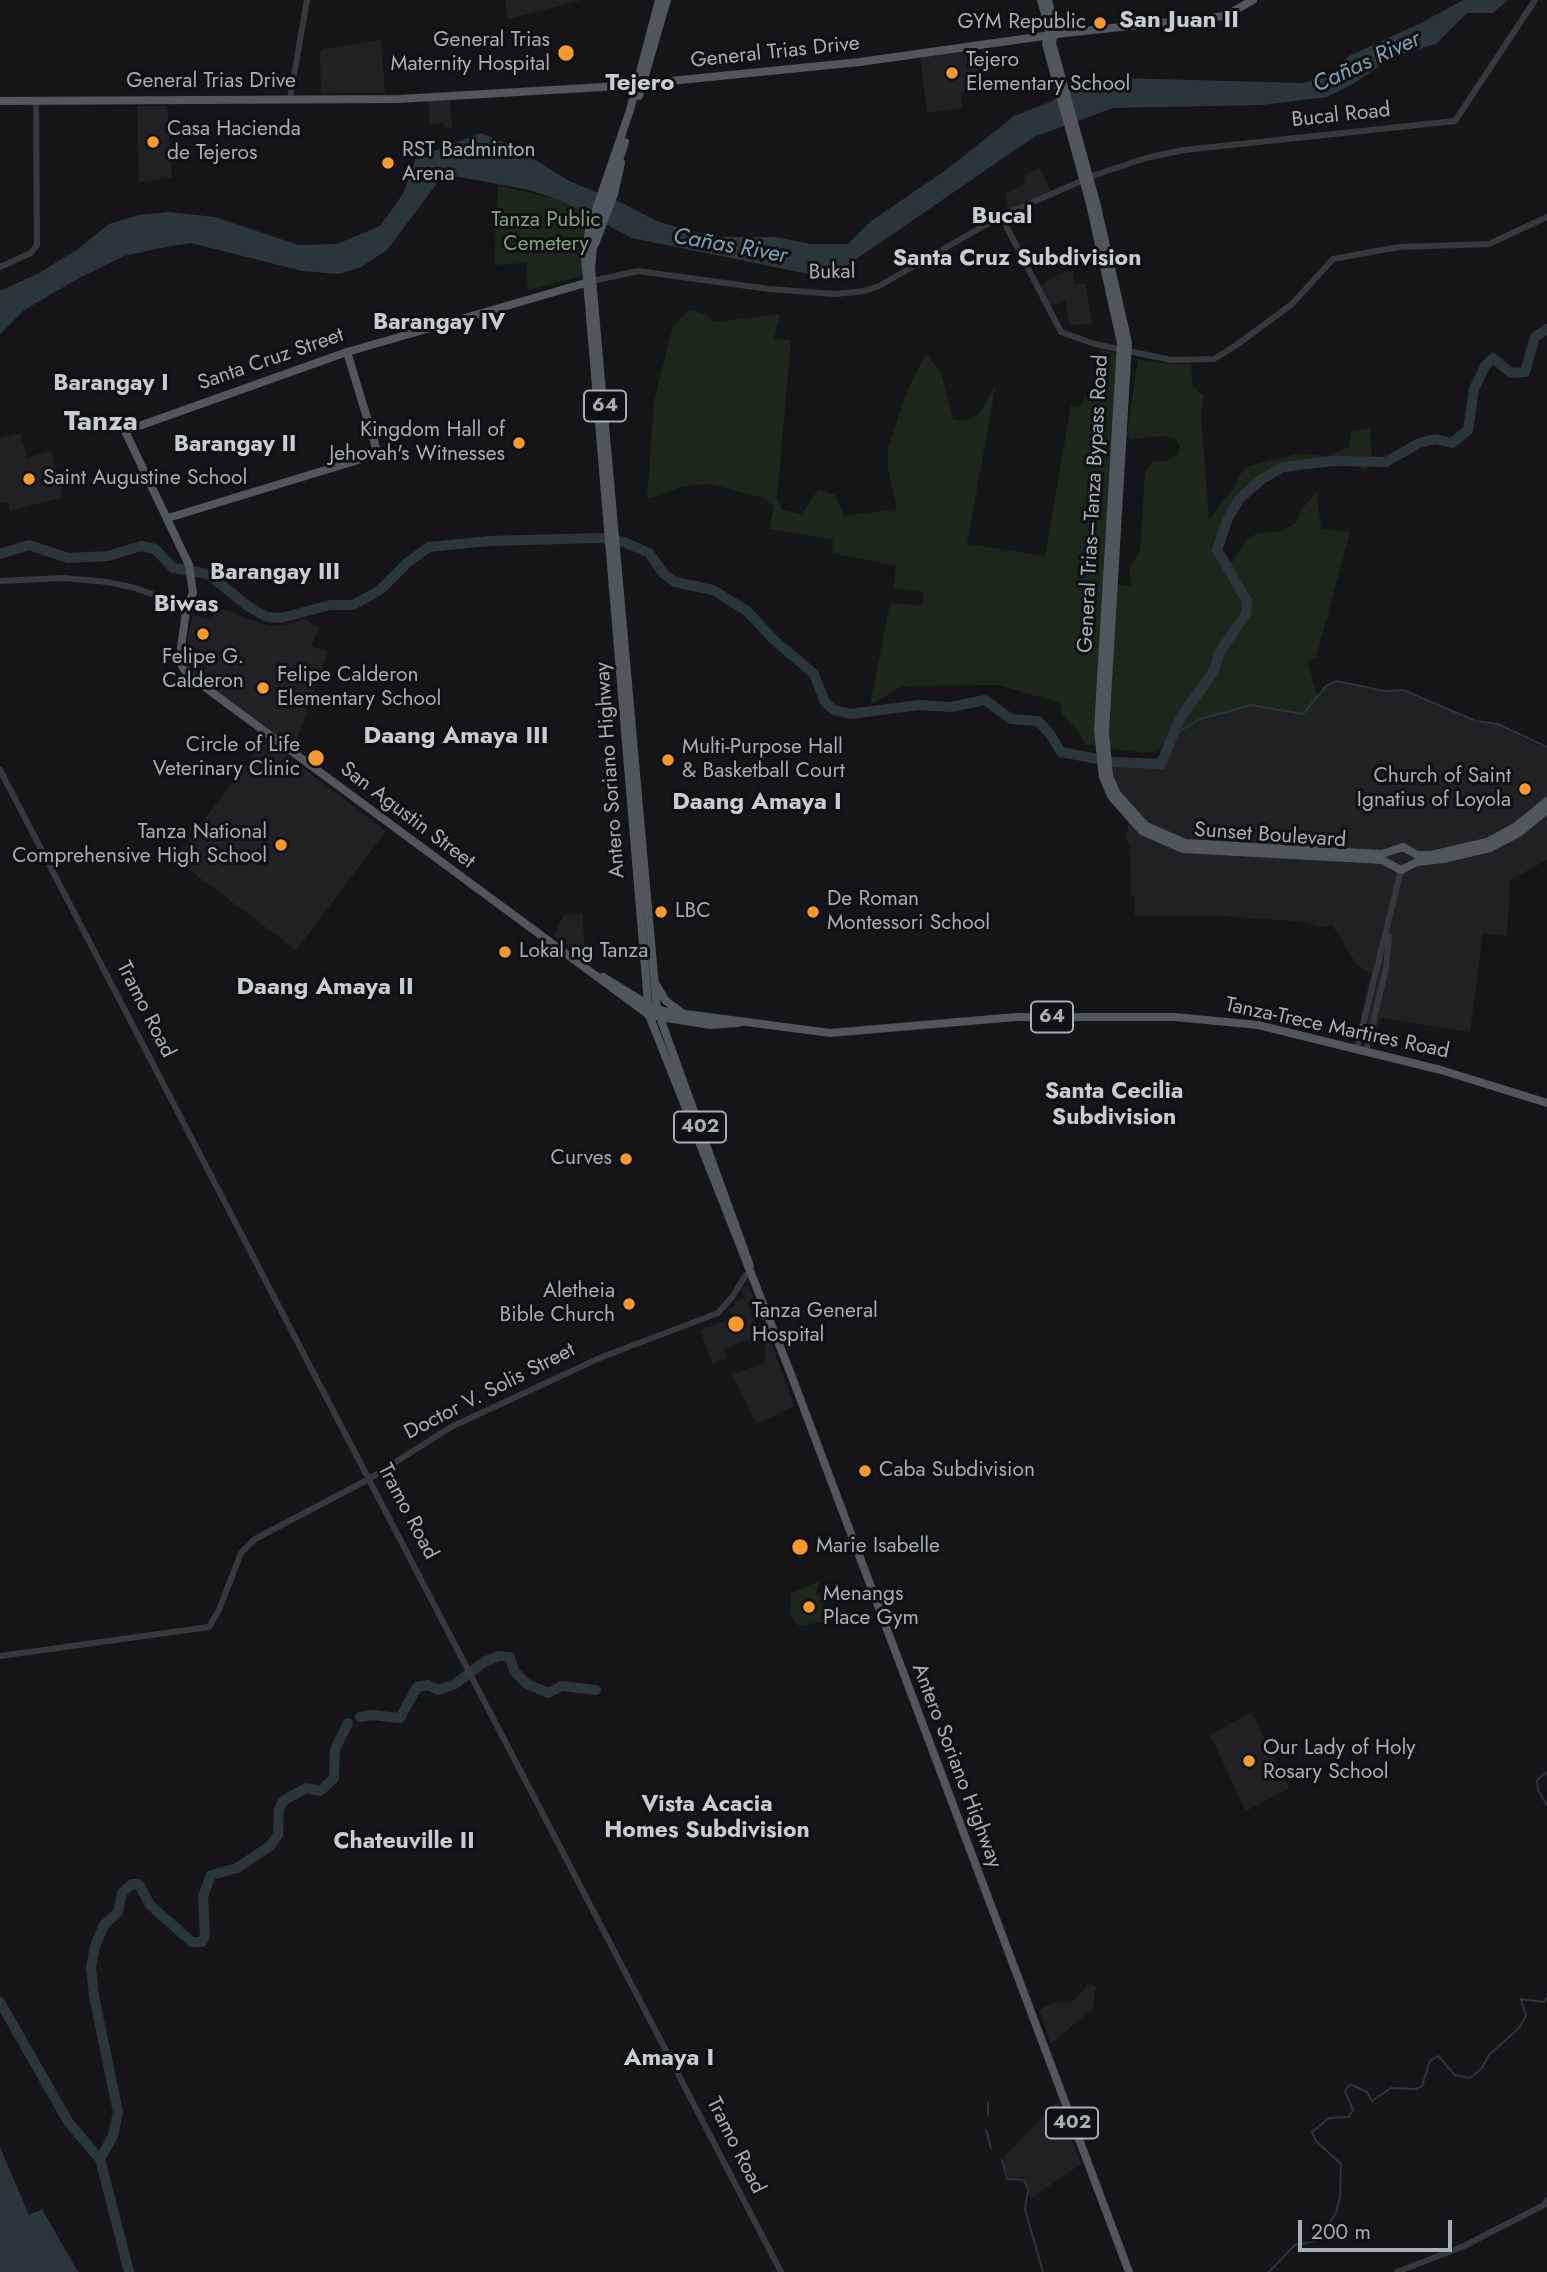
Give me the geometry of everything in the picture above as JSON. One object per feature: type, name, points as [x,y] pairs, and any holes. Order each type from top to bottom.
[{"type":"main road","name":"Antero Soriano Highway","points":[[640,84],[659,0]]},
{"type":"main road","name":"Antero Soriano Highway","points":[[647,1004],[589,248],[667,0]]},
{"type":"main road","name":"General Trias–Tanza Bypass Road","points":[[1041,0],[1063,97],[1126,332],[1102,750],[1105,767]]},
{"type":"main road","name":"General Trias–Tanza Bypass Road","points":[[1048,0],[1055,27],[1051,35]]},
{"type":"main road","name":"General Trias Drive","points":[[0,101],[399,99],[640,84],[860,62],[1051,35],[1225,16],[1254,0]]},
{"type":"main road","name":"Antero Soriano Highway","points":[[595,232],[614,194],[620,173],[618,156]]},
{"type":"main road","name":"Santa Cruz Street","points":[[125,431],[346,352],[590,282]]},
{"type":"main road","points":[[168,518],[377,454],[346,352]]},
{"type":"main road","name":"San Agustin Street","points":[[125,431],[189,565],[192,582],[186,606],[181,653],[183,669],[189,677],[489,899],[655,1014]]},
{"type":"main road","name":"Antero Soriano Highway","points":[[614,556],[655,983],[655,1014],[1129,2272]]},
{"type":"main road","name":"Sunset Boulevard","points":[[1105,767],[1117,794],[1131,812],[1146,826],[1174,839],[1195,844],[1392,858],[1403,847],[1412,853]]},
{"type":"main road","points":[[1412,864],[1412,853],[1442,853],[1487,842],[1515,827],[1547,801]]},
{"type":"main road","points":[[1392,858],[1401,870],[1412,864],[1490,848],[1519,833],[1547,810]]},
{"type":"main road","name":"San Agustin Street","points":[[594,972],[617,983],[647,1004]]},
{"type":"main road","points":[[655,983],[666,1002],[686,1018],[671,1029],[670,1046]]},
{"type":"main road","name":"Tanza-Trece Martires Road","points":[[647,1004],[655,1014],[849,1034],[1016,1017],[1175,1017],[1258,1026],[1476,1079],[1547,1103]]},
{"type":"main road","name":"Antero Soriano Highway","points":[[655,1014],[670,1046],[748,1255],[751,1272]]},
{"type":"street","points":[[290,99],[307,0]]},
{"type":"street","name":"Bucal Road","points":[[1086,179],[1146,158],[1184,150],[1455,121],[1535,0]]},
{"type":"street","points":[[0,267],[31,253],[37,245],[36,101]]},
{"type":"street","name":"Bukal","points":[[590,282],[638,271],[769,289],[835,294],[865,291],[880,286],[1001,216],[1086,179]]},
{"type":"street","points":[[1001,216],[1061,332],[1125,351],[1171,360],[1214,359],[1292,304],[1333,259],[1399,247],[1489,244],[1547,217]]},
{"type":"street","points":[[0,581],[63,578],[108,582],[135,588],[186,606]]},
{"type":"street","name":"Tramo Road","points":[[0,770],[780,2272]]},
{"type":"street","points":[[1362,1050],[1401,870]]},
{"type":"street","name":"Doctor V. Solis Street","points":[[0,1656],[209,1627],[219,1610],[241,1553],[255,1539],[369,1479],[451,1427],[602,1357],[718,1313],[733,1296],[744,1276],[751,1272]]},
{"type":"street","points":[[1397,2272],[1464,2246],[1544,2205],[1547,2200]]},
{"type":"shaded area","points":[[505,0],[582,0],[508,19]]},
{"type":"shaded area","points":[[381,40],[385,93],[321,93],[320,53],[323,49]]},
{"type":"shaded area","name":"Tejero Elementary School","points":[[978,49],[984,89],[961,93],[962,108],[927,113],[920,57]]},
{"type":"shaded area","points":[[450,99],[452,127],[445,128],[444,123],[430,124],[428,101]]},
{"type":"shaded area","name":"Casa Hacienda de Tejeros","points":[[137,106],[167,106],[172,177],[139,183]]},
{"type":"shaded area","points":[[1040,167],[1050,191],[1008,210],[1006,194],[1025,184],[1024,175]]},
{"type":"shaded area","points":[[1073,271],[1075,284],[1086,284],[1092,324],[1069,325],[1065,300],[1049,306],[1039,287],[1057,275]]},
{"type":"shaded area","name":"Saint Augustine School","points":[[20,433],[27,458],[51,451],[63,497],[10,511],[8,503],[0,502],[0,438]]},
{"type":"shaded area","name":"Felipe Calderon Elementary School","points":[[219,608],[269,626],[289,625],[304,619],[319,628],[311,646],[328,651],[294,748],[186,667],[188,635],[193,615],[211,620]]},
{"type":"shaded area","points":[[1336,681],[1385,691],[1403,690],[1476,721],[1498,724],[1538,746],[1547,747],[1547,860],[1510,880],[1507,936],[1483,933],[1470,1032],[1380,1018],[1374,1043],[1356,1038],[1371,973],[1357,965],[1332,925],[1321,927],[1306,922],[1221,916],[1135,916],[1134,896],[1131,896],[1130,848],[1126,834],[1129,824],[1108,797],[1097,768],[1111,766],[1111,761],[1161,764],[1175,734],[1200,719],[1251,705],[1303,714],[1326,686]]},
{"type":"shaded area","name":"Tanza National Comprehensive High School","points":[[265,739],[386,831],[296,950],[175,859]]},
{"type":"shaded area","points":[[583,914],[584,945],[578,953],[554,936],[564,915]]},
{"type":"shaded area","name":"Tanza General Hospital","points":[[749,1286],[754,1300],[747,1302],[759,1336],[724,1349],[727,1358],[712,1363],[700,1330],[732,1319],[729,1309],[735,1306],[734,1302],[744,1298],[741,1288]]},
{"type":"shaded area","points":[[765,1325],[794,1406],[757,1424],[732,1374],[765,1363]]},
{"type":"shaded area","name":"Our Lady of Holy Rosary School","points":[[1251,1712],[1289,1788],[1246,1811],[1210,1735]]},
{"type":"shaded area","points":[[1087,1983],[1096,1986],[1093,2008],[1051,2044],[1039,2010],[1053,2003],[1072,2002],[1086,1988]]},
{"type":"shaded area","points":[[1057,2102],[1081,2164],[1030,2199],[1025,2177],[1010,2178],[1003,2168],[1004,2157]]},
{"type":"green space","name":"Tanza Public Cemetery","points":[[498,185],[560,200],[586,215],[582,276],[528,290],[526,263],[494,265]]},
{"type":"green space","points":[[689,310],[706,314],[714,322],[780,314],[774,338],[791,341],[777,499],[782,510],[801,514],[818,490],[835,495],[844,516],[897,509],[888,468],[888,449],[907,391],[926,354],[941,372],[953,419],[964,421],[979,414],[996,384],[967,544],[1045,556],[1071,405],[1081,407],[1085,397],[1097,388],[1101,349],[1124,356],[1111,584],[1132,586],[1129,568],[1140,551],[1145,472],[1154,461],[1167,461],[1178,455],[1180,446],[1176,439],[1163,436],[1130,439],[1127,434],[1138,359],[1191,364],[1193,387],[1204,396],[1201,414],[1209,519],[1232,491],[1241,473],[1249,466],[1297,454],[1327,456],[1349,447],[1351,431],[1370,428],[1372,462],[1365,470],[1360,469],[1359,462],[1334,461],[1302,465],[1294,472],[1276,471],[1240,498],[1222,537],[1223,553],[1231,563],[1246,541],[1257,533],[1282,531],[1296,523],[1301,510],[1317,491],[1321,529],[1350,532],[1316,657],[1308,663],[1317,698],[1303,714],[1251,705],[1200,719],[1157,750],[1142,753],[1085,744],[1077,729],[1062,714],[1060,703],[999,685],[902,686],[870,705],[890,603],[922,606],[924,592],[893,588],[896,566],[832,553],[833,540],[769,529],[774,507],[764,498],[710,484],[684,486],[647,499],[654,401],[673,326]]},
{"type":"green space","name":"Menangs Place Gym","points":[[819,1581],[816,1593],[822,1597],[832,1620],[799,1626],[791,1616],[790,1594]]},
{"type":"water","name":"Cañas River","points":[[1463,0],[1508,0],[1493,13],[1467,13],[1436,44],[1393,57],[1351,85],[1327,97],[1262,105],[1113,108],[1034,137],[836,273],[809,274],[632,238],[560,200],[529,190],[444,174],[387,250],[361,267],[339,274],[302,271],[191,243],[160,248],[124,256],[79,278],[24,310],[0,334],[0,291],[39,273],[78,249],[109,224],[139,215],[169,212],[215,217],[298,245],[337,244],[380,226],[403,194],[416,158],[481,133],[512,146],[571,182],[616,200],[659,222],[715,237],[774,237],[812,244],[848,244],[871,221],[946,170],[1014,116],[1050,102],[1085,81],[1119,78],[1302,83],[1328,77],[1349,56],[1423,22]]},
{"type":"water","points":[[0,2147],[29,2215],[42,2209],[78,2272],[0,2272]]},
{"type":"waterway","points":[[0,554],[29,545],[68,558],[108,556],[141,546],[155,549],[173,568],[208,574],[249,607],[267,617],[281,618],[330,605],[353,605],[380,590],[408,562],[429,547],[489,541],[601,538],[624,542],[649,553],[664,574],[675,582],[713,590],[747,611],[774,640],[814,674],[825,702],[834,710],[850,714],[919,705],[951,707],[985,700],[1011,719],[1038,721],[1061,752],[1114,762],[1161,764],[1180,718],[1214,671],[1219,653],[1246,614],[1247,601],[1217,550],[1228,518],[1240,498],[1262,479],[1283,467],[1334,461],[1386,462],[1419,443],[1435,439],[1452,443],[1468,430],[1474,389],[1485,366],[1493,358],[1511,373],[1525,372],[1535,337],[1547,329]]},
{"type":"waterway","points":[[1175,734],[1200,719],[1251,705],[1303,714],[1326,686],[1336,681],[1385,691],[1403,690],[1476,721],[1498,724],[1547,747]]},
{"type":"waterway","points":[[360,1717],[372,1715],[400,1718],[417,1687],[428,1685],[438,1690],[455,1684],[484,1662],[499,1656],[510,1657],[514,1671],[527,1684],[548,1693],[562,1686],[596,1690]]},
{"type":"waterway","points":[[100,2159],[113,2136],[118,2112],[94,1996],[91,1968],[95,1946],[104,1925],[118,1912],[122,1893],[132,1884],[139,1884],[150,1905],[192,1942],[202,1942],[205,1936],[203,1896],[211,1875],[237,1868],[270,1846],[278,1835],[279,1809],[283,1801],[306,1788],[320,1791],[334,1778],[335,1749],[348,1723]]},
{"type":"waterway","points":[[1547,1772],[1537,1780],[1538,1790],[1547,1805]]},
{"type":"waterway","points":[[1269,2272],[1295,2245],[1319,2240],[1336,2213],[1340,2197],[1341,2164],[1316,2141],[1312,2132],[1329,2118],[1349,2117],[1353,2110],[1345,2091],[1350,2084],[1367,2092],[1372,2101],[1391,2088],[1416,2089],[1422,2086],[1430,2061],[1438,2056],[1455,2075],[1470,2078],[1482,2068],[1489,2055],[1519,2028],[1526,2016],[1521,1999],[1544,2002],[1547,1997]]},
{"type":"waterway","points":[[0,2002],[69,2123],[100,2159],[129,2272]]},
{"type":"waterway","points":[[988,2103],[988,2115]]},
{"type":"waterway","points":[[986,2130],[991,2148]]},
{"type":"waterway","points":[[1002,2160],[1007,2179],[1024,2180],[1028,2190],[1025,2209],[1043,2272]]},
{"type":"place","name":"GYM Republic","points":[[1100,23]]},
{"type":"place","name":"General Trias Maternity Hospital","points":[[566,53]]},
{"type":"place","name":"Tejero Elementary School","points":[[952,73]]},
{"type":"place","name":"Casa Hacienda de Tejeros","points":[[153,142]]},
{"type":"place","name":"RST Badminton Arena","points":[[388,163]]},
{"type":"place","name":"Kingdom Hall of Jehovah's Witnesses","points":[[519,443]]},
{"type":"place","name":"Saint Augustine School","points":[[29,479]]},
{"type":"place","name":"Felipe G. Calderon","points":[[203,634]]},
{"type":"place","name":"Felipe Calderon Elementary School","points":[[263,688]]},
{"type":"place","name":"Circle of Life Veterinary Clinic","points":[[316,758]]},
{"type":"place","name":"Multi-Purpose Hall & Basketball Court","points":[[668,760]]},
{"type":"place","name":"Church of Saint Ignatius of Loyola","points":[[1525,789]]},
{"type":"place","name":"Tanza National Comprehensive High School","points":[[281,845]]},
{"type":"place","name":"LBC","points":[[661,912]]},
{"type":"place","name":"De Roman Montessori School","points":[[813,912]]},
{"type":"place","name":"Lokal ng Tanza","points":[[505,952]]},
{"type":"place","name":"Curves","points":[[626,1159]]},
{"type":"place","name":"Aletheia Bible Church","points":[[629,1304]]},
{"type":"place","name":"Tanza General Hospital","points":[[736,1324]]},
{"type":"place","name":"Caba Subdivision","points":[[865,1471]]},
{"type":"place","name":"Marie Isabelle","points":[[800,1547]]},
{"type":"place","name":"Menangs Place Gym","points":[[809,1607]]},
{"type":"place","name":"Our Lady of Holy Rosary School","points":[[1249,1761]]},
{"type":"district","name":"San Juan II","points":[[1179,21]]},
{"type":"district","name":"Tejero","points":[[640,84]]},
{"type":"district","name":"Bucal","points":[[1002,217]]},
{"type":"district","name":"Santa Cruz Subdivision","points":[[1017,259]]},
{"type":"district","name":"Barangay IV","points":[[439,323]]},
{"type":"district","name":"Barangay I","points":[[111,384]]},
{"type":"district","name":"Tanza","points":[[101,423]]},
{"type":"district","name":"Barangay II","points":[[235,445]]},
{"type":"district","name":"Barangay III","points":[[275,573]]},
{"type":"district","name":"Biwas","points":[[186,605]]},
{"type":"district","name":"Daang Amaya III","points":[[456,737]]},
{"type":"district","name":"Daang Amaya I","points":[[757,803]]},
{"type":"district","name":"Daang Amaya II","points":[[325,988]]},
{"type":"district","name":"Santa Cecilia Subdivision","points":[[1114,1105]]},
{"type":"district","name":"Vista Acacia Homes Subdivision","points":[[707,1818]]},
{"type":"district","name":"Chateuville II","points":[[404,1842]]},
{"type":"district","name":"Amaya I","points":[[669,2059]]}]
